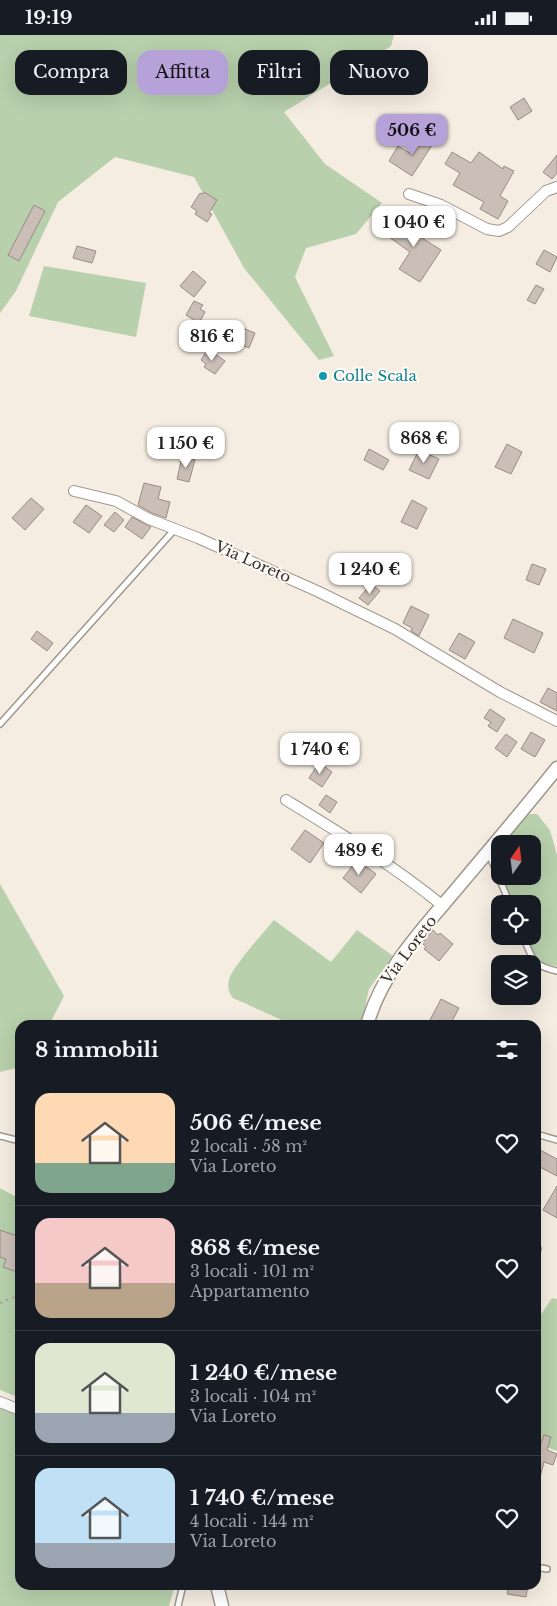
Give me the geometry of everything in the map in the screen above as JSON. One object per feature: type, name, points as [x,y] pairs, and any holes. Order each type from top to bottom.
[{"type":"street","points":[[409,194],[441,205],[487,229],[499,231],[508,227],[546,191],[557,187]]},
{"type":"street","name":"Via Loreto","points":[[74,491],[116,501],[144,516],[287,576],[373,618],[421,644],[494,689],[557,721]]},
{"type":"street","name":"Via Loreto","points":[[369,1020],[376,998],[387,977],[411,943],[557,768]]},
{"type":"street","name":"Via Loreto","points":[[286,800],[371,852],[415,883],[443,906]]},
{"type":"street","points":[[0,1402],[15,1408]]},
{"type":"street","points":[[218,1590],[222,1606]]},
{"type":"lane","points":[[0,725],[175,529]]},
{"type":"lane","points":[[488,852],[506,895]]},
{"type":"lane","points":[[527,945],[536,963],[546,969],[557,971]]},
{"type":"lane","points":[[541,1135],[557,1140]]},
{"type":"lane","points":[[0,1136],[15,1140]]},
{"type":"lane","points":[[541,1568],[547,1569]]},
{"type":"lane","points":[[178,1606],[182,1590]]},
{"type":"path","points":[[0,1303],[15,1297]]},
{"type":"green space","points":[[0,35],[394,35],[391,46],[385,50],[330,50],[330,84],[320,90],[320,50],[238,50],[238,95],[312,95],[284,112],[325,164],[382,203],[356,234],[306,248],[295,277],[334,356],[319,360],[244,268],[194,177],[115,157],[58,202],[16,291],[0,313]]},
{"type":"green space","points":[[44,266],[146,283],[136,337],[29,316]]},
{"type":"green space","points":[[530,814],[537,814],[550,830],[557,855],[557,966],[542,964],[541,955],[534,955],[529,945],[541,945],[541,895],[510,895],[505,885],[541,885],[541,835],[506,835]]},
{"type":"green space","points":[[0,884],[64,996],[52,1020],[15,1020],[15,1068],[0,1072]]},
{"type":"green space","points":[[274,920],[331,962],[357,930],[393,956],[369,989],[362,1020],[282,1020],[233,998],[229,992],[229,980],[242,958]]},
{"type":"green space","points":[[0,1188],[15,1196],[15,1396],[0,1390]]},
{"type":"green space","points":[[552,1298],[557,1299],[557,1451],[541,1445],[541,1314]]},
{"type":"green space","points":[[0,1407],[15,1413],[15,1590],[174,1590],[169,1606],[0,1606]]},
{"type":"building","points":[[524,98],[532,111],[518,120],[510,107]]},
{"type":"building","points":[[428,134],[436,139],[412,176],[389,161],[398,146],[413,155]]},
{"type":"building","points":[[452,152],[471,163],[479,152],[503,169],[504,166],[514,171],[500,196],[508,201],[498,219],[480,209],[484,202],[453,185],[460,173],[445,164]]},
{"type":"building","points":[[557,155],[557,173],[552,179],[543,172]]},
{"type":"building","points":[[204,192],[217,200],[209,213],[212,214],[207,222],[195,214],[197,211],[191,207],[200,193],[203,194]]},
{"type":"building","points":[[34,205],[45,211],[19,261],[8,255]]},
{"type":"building","points":[[408,211],[422,221],[414,233],[441,250],[420,282],[399,269],[410,252],[389,237]]},
{"type":"building","points":[[77,246],[96,251],[92,263],[73,258]]},
{"type":"building","points":[[544,250],[557,257],[550,272],[536,264]]},
{"type":"building","points":[[193,271],[206,282],[194,297],[180,286]]},
{"type":"building","points":[[536,285],[544,289],[535,304],[527,300]]},
{"type":"building","points":[[194,301],[203,305],[200,309],[205,312],[199,323],[186,315]]},
{"type":"building","points":[[235,325],[255,333],[249,348],[229,340]]},
{"type":"building","points":[[208,349],[225,361],[215,374],[204,367],[206,364],[201,360]]},
{"type":"building","points":[[507,444],[522,452],[511,474],[495,467]]},
{"type":"building","points":[[369,449],[389,460],[383,470],[364,460]]},
{"type":"building","points":[[419,450],[439,459],[429,479],[409,470]]},
{"type":"building","points":[[182,457],[195,460],[189,482],[177,479]]},
{"type":"building","points":[[144,483],[161,487],[158,499],[170,502],[166,518],[138,505]]},
{"type":"building","points":[[31,498],[44,509],[25,530],[12,518]]},
{"type":"building","points":[[412,500],[427,508],[417,529],[401,522]]},
{"type":"building","points":[[86,505],[102,516],[89,533],[73,522]]},
{"type":"building","points":[[115,512],[124,520],[114,532],[104,525]]},
{"type":"building","points":[[132,517],[151,527],[142,539],[125,527]]},
{"type":"building","points":[[532,564],[546,569],[539,585],[526,580]]},
{"type":"building","points":[[371,584],[380,591],[368,605],[359,598]]},
{"type":"building","points":[[411,606],[429,615],[419,636],[411,631],[412,628],[403,623]]},
{"type":"building","points":[[513,619],[543,633],[534,653],[504,638]]},
{"type":"building","points":[[37,631],[53,643],[47,651],[31,639]]},
{"type":"building","points":[[459,633],[475,642],[465,659],[449,650]]},
{"type":"building","points":[[548,688],[557,693],[557,711],[540,702]]},
{"type":"building","points":[[490,709],[505,719],[497,732],[488,726],[491,722],[484,718]]},
{"type":"building","points":[[531,732],[545,740],[535,757],[521,749]]},
{"type":"building","points":[[506,734],[517,742],[507,757],[495,748]]},
{"type":"building","points":[[319,763],[332,772],[322,787],[309,778]]},
{"type":"building","points":[[326,795],[337,802],[330,813],[319,805]]},
{"type":"building","points":[[305,830],[324,843],[310,863],[291,849]]},
{"type":"building","points":[[357,860],[376,874],[361,893],[343,878]]},
{"type":"building","points":[[433,930],[438,935],[440,933],[453,944],[439,961],[424,949],[426,947],[422,943]]},
{"type":"building","points":[[441,999],[459,1008],[453,1020],[430,1020]]},
{"type":"building","points":[[541,1151],[557,1159],[557,1176],[541,1168]]},
{"type":"building","points":[[557,1186],[557,1218],[543,1210]]},
{"type":"building","points":[[0,1230],[15,1235],[15,1271],[3,1267],[6,1259],[0,1257]]},
{"type":"building","points":[[544,1435],[551,1437],[547,1450],[557,1454],[553,1465],[544,1462],[541,1473],[541,1443]]},
{"type":"building","points":[[508,1590],[527,1590],[526,1597],[507,1594]]},
{"type":"place","name":"Colle Scala","points":[[323,376]]}]
